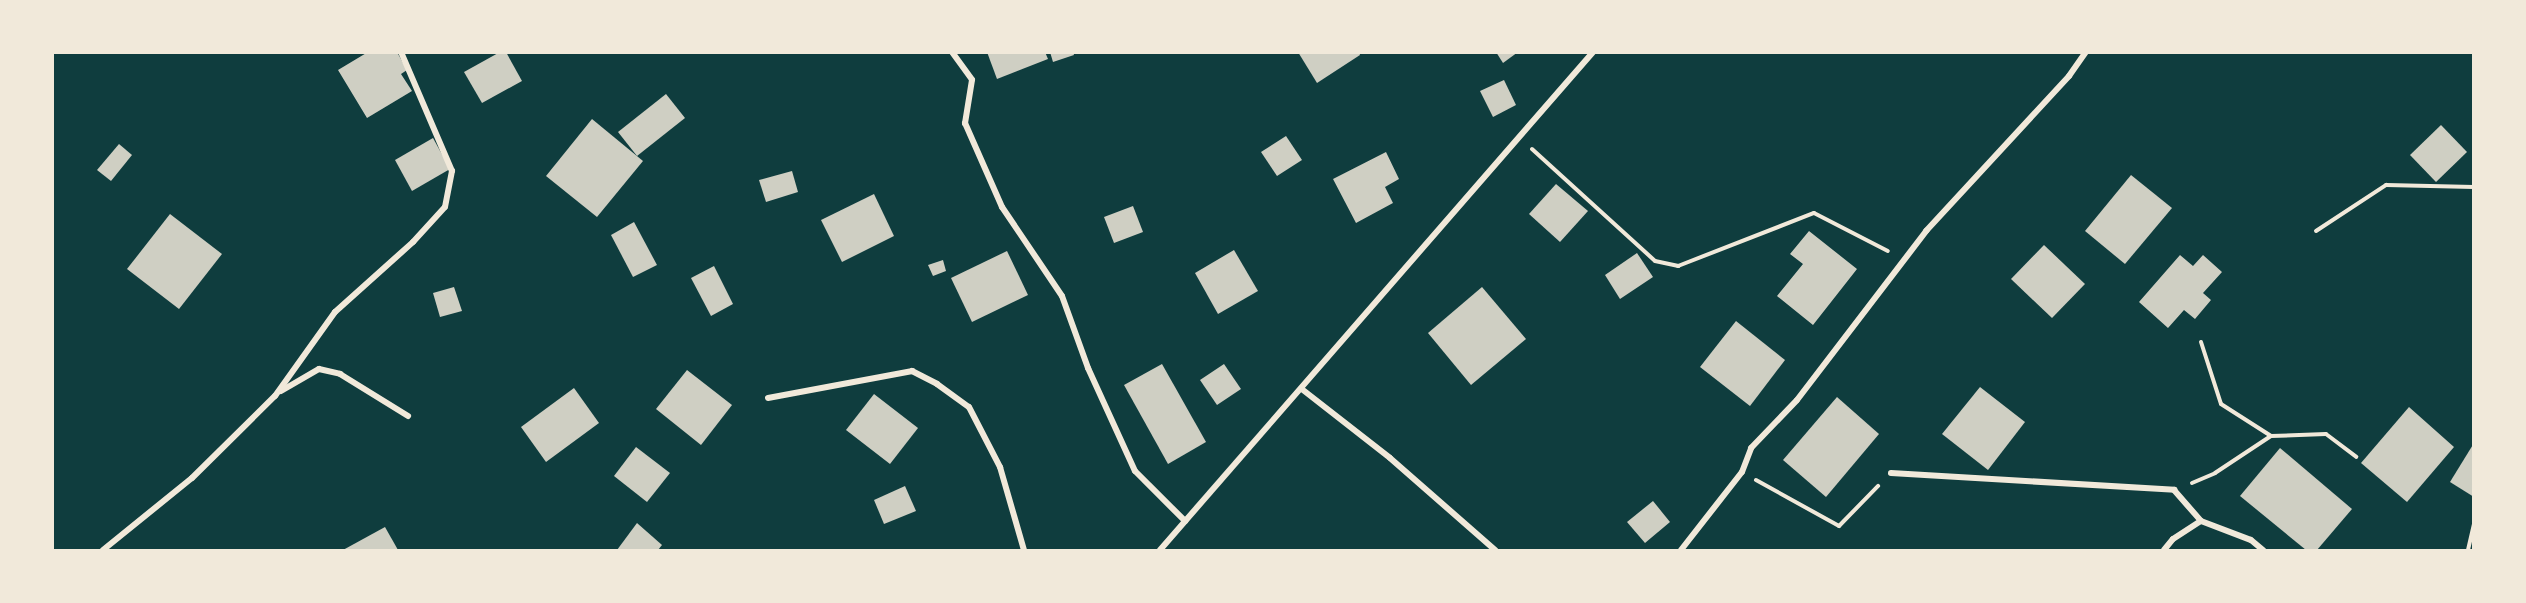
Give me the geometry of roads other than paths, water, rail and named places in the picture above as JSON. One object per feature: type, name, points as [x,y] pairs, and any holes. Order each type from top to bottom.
[{"type":"street","points":[[103,550],[192,478],[275,396],[335,312],[413,242],[445,207],[452,171],[401,52]]},
{"type":"street","points":[[952,52],[972,80],[965,123],[1002,207],[1062,296],[1088,368],[1135,471],[1185,521]]},
{"type":"street","points":[[1160,550],[1303,390],[1593,52]]},
{"type":"street","points":[[1680,550],[1742,472],[1751,448],[1797,400],[1904,260],[2069,76],[2086,52]]},
{"type":"street","points":[[275,396],[319,369],[340,374],[408,416]]},
{"type":"street","points":[[768,398],[912,371],[937,384],[969,408],[975,417],[1000,467],[1024,550]]},
{"type":"street","points":[[1303,390],[1390,458],[1495,550]]},
{"type":"street","points":[[1891,473],[2174,490],[2201,521],[2251,540],[2263,550]]},
{"type":"street","points":[[2164,550],[2173,539],[2201,521]]}]
